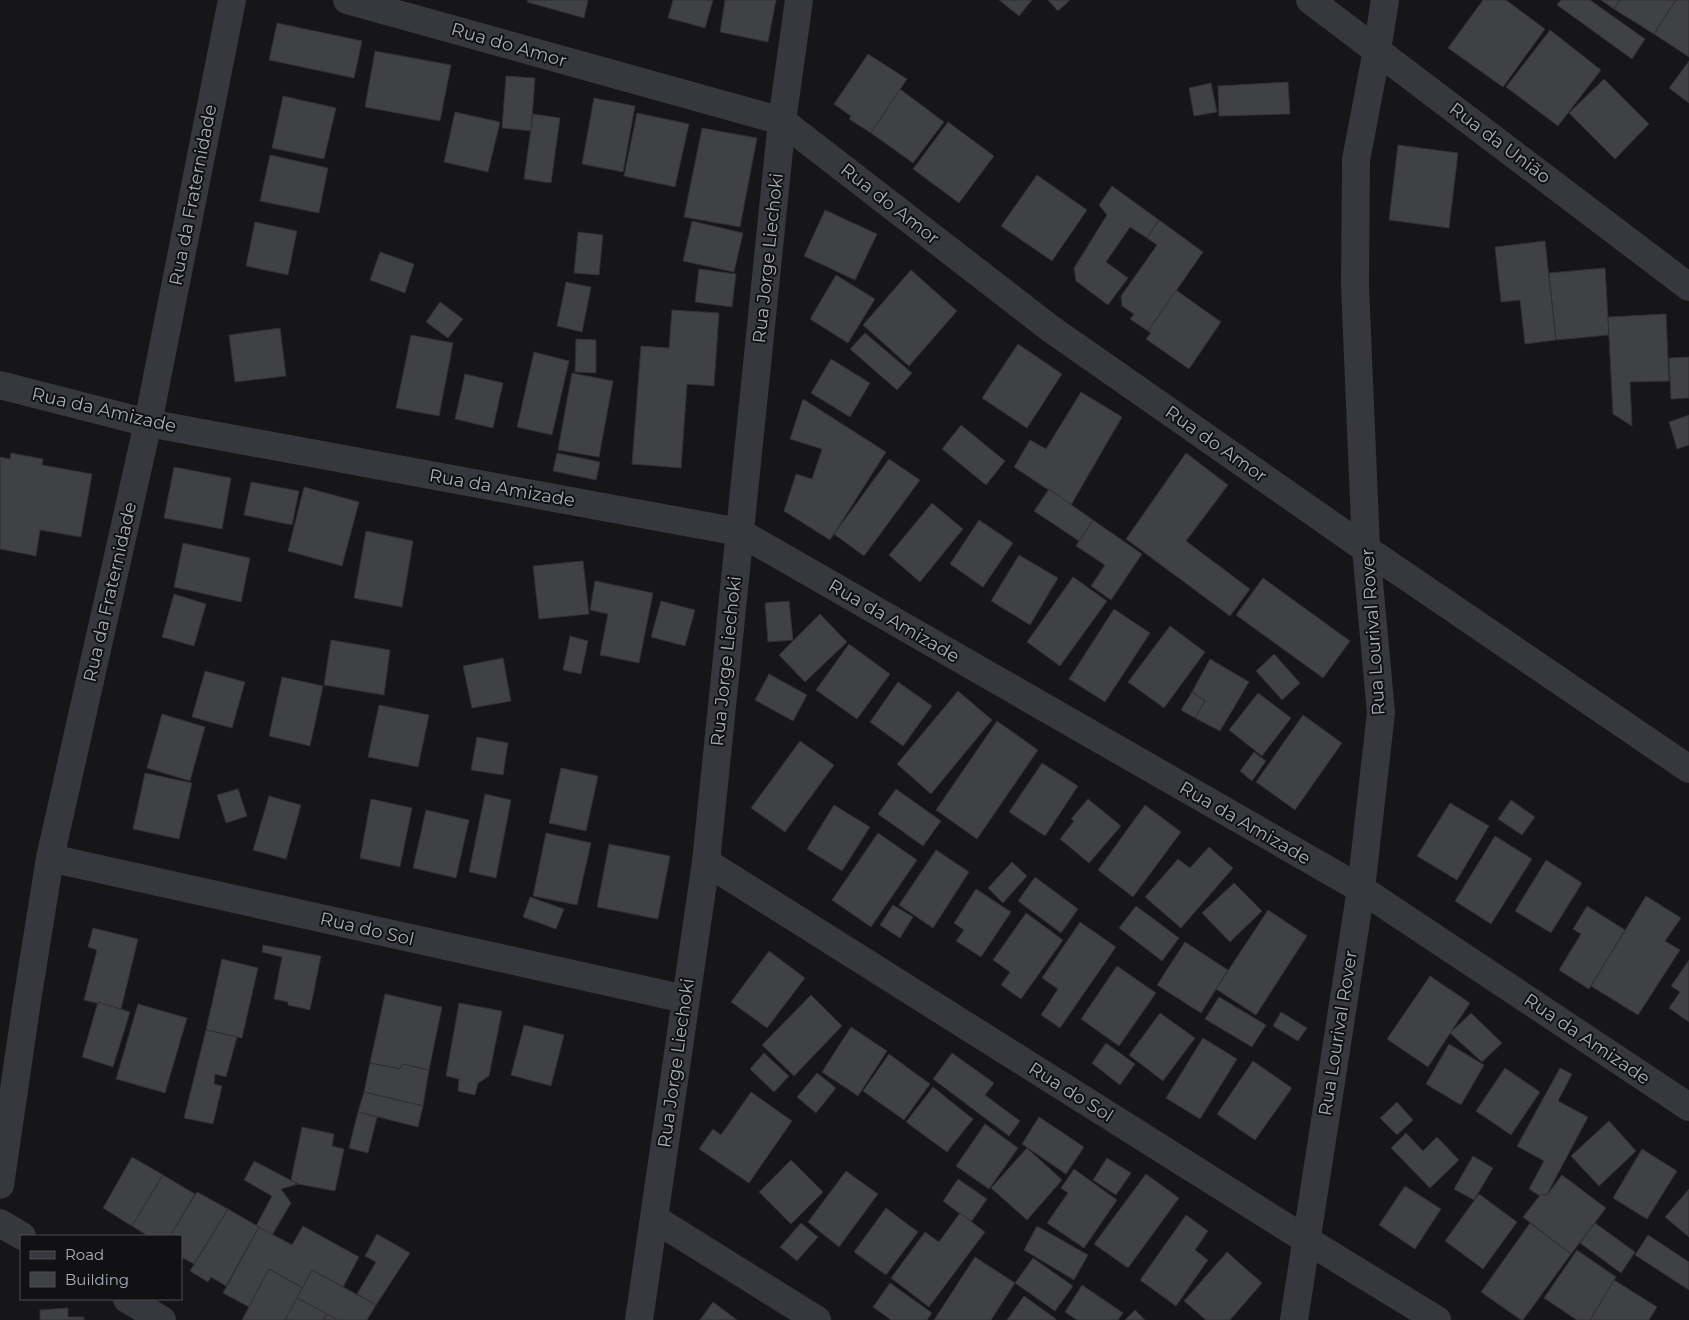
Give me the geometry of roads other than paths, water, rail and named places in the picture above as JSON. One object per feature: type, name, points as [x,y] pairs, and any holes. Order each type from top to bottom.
[{"type":"street","name":"Rua da Fraternidade","points":[[0,1186],[50,858],[148,423],[232,0]]},
{"type":"street","name":"Rua do Amor","points":[[347,0],[782,121],[1051,329],[1366,549],[1689,769]]},
{"type":"street","name":"Rua Jorge Liechoki","points":[[639,1320],[706,862],[782,121],[799,0]]},
{"type":"street","name":"Rua da União","points":[[1310,0],[1689,287]]},
{"type":"street","name":"Rua Lourival Rover","points":[[1294,1320],[1361,889],[1381,713],[1366,549],[1356,286],[1356,160],[1385,0]]},
{"type":"street","name":"Rua da Amizade","points":[[0,385],[148,423],[739,532],[1361,889],[1689,1107]]},
{"type":"street","name":"Rua do Sol","points":[[50,858],[685,999]]},
{"type":"street","name":"Rua do Sol","points":[[706,862],[1437,1320]]},
{"type":"street","points":[[655,1219],[817,1320]]},
{"type":"street","points":[[0,1223],[20,1235]]},
{"type":"street","points":[[129,1300],[162,1320]]}]
